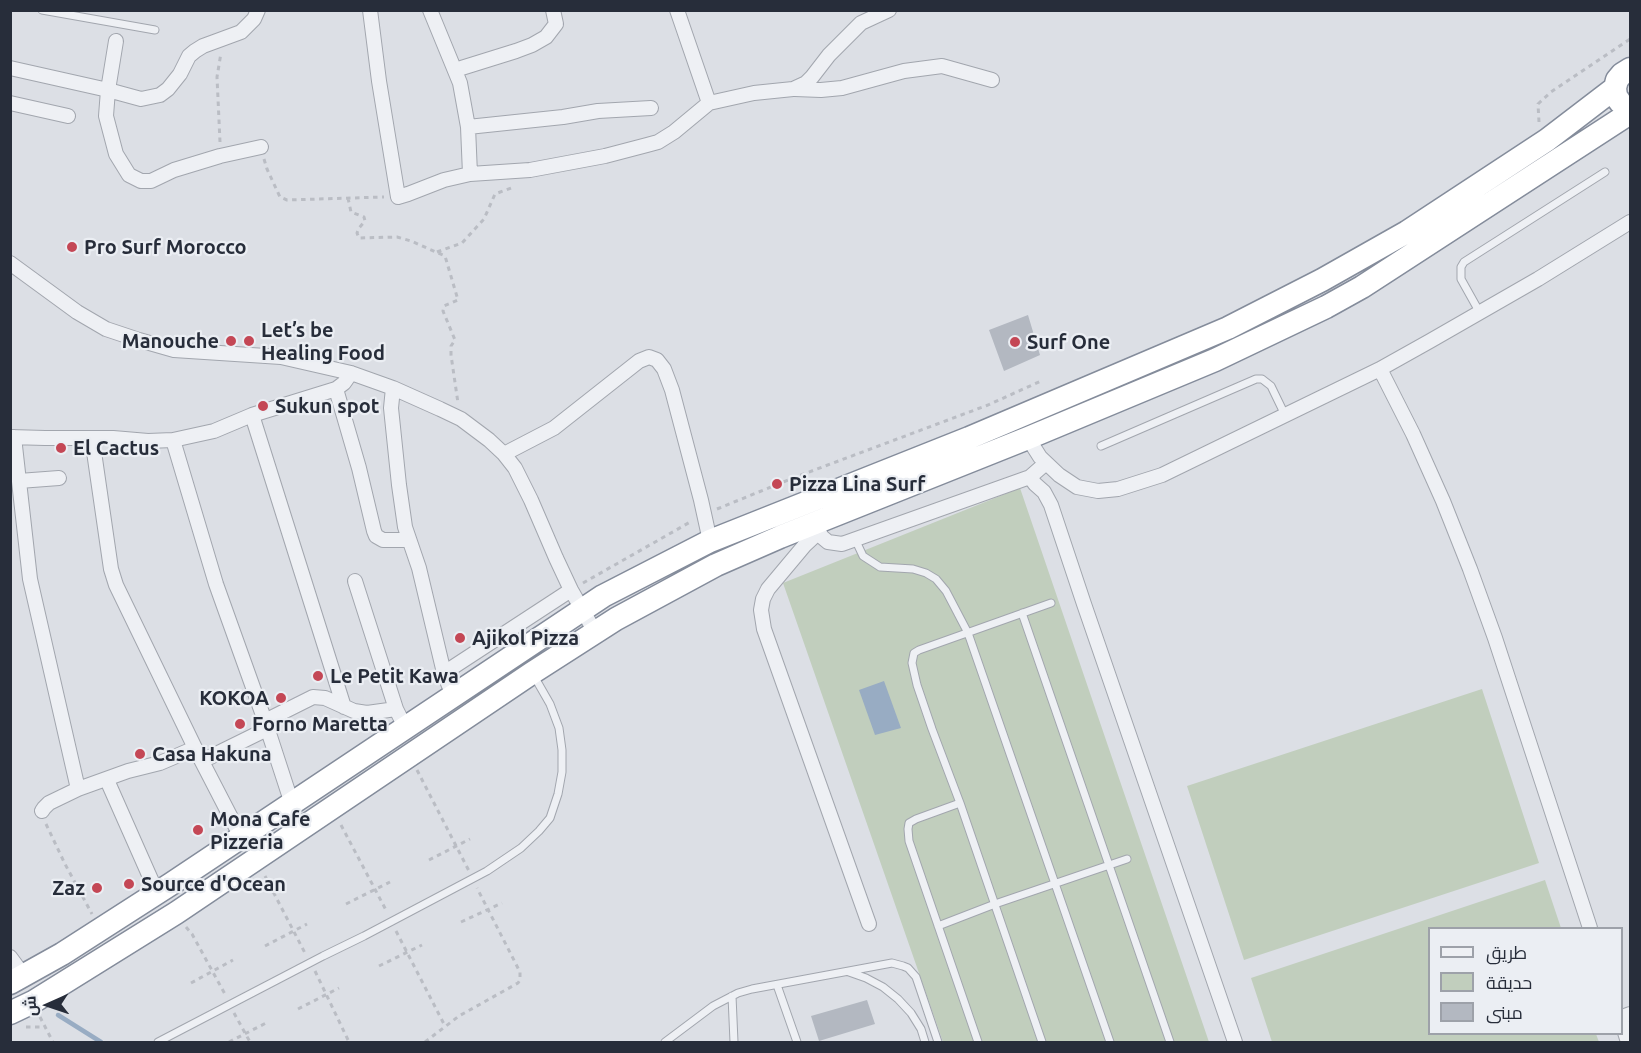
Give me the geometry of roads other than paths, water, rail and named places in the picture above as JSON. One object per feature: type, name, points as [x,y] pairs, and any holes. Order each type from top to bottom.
[{"type":"highway","points":[[10,1013],[33,1002],[176,913],[595,632],[716,565],[780,537],[817,528],[1215,360],[1326,307],[1362,287],[1630,112],[1620,103],[1615,88],[1617,80],[1630,69]]},
{"type":"highway","points":[[17,980],[158,893],[292,804],[400,718],[453,696],[576,600],[603,596],[710,541],[969,438],[1228,328],[1322,280],[1407,232],[1547,140],[1615,88]]},
{"type":"street","points":[[10,68],[141,99],[160,95],[180,74],[189,56],[203,46],[241,32],[254,20],[258,10]]},
{"type":"street","points":[[370,10],[398,196],[444,180],[471,174],[530,170],[605,156],[658,142],[709,103],[754,93],[842,88],[904,71],[942,66],[992,80]]},
{"type":"street","points":[[430,10],[460,83],[465,103],[471,174]]},
{"type":"street","points":[[455,70],[516,51],[546,37],[556,24],[553,10]]},
{"type":"street","points":[[793,89],[806,83],[861,23],[889,10]]},
{"type":"street","points":[[682,12],[709,103]]},
{"type":"street","points":[[116,41],[106,116],[116,154],[133,178],[151,181],[174,170],[261,147]]},
{"type":"street","points":[[10,103],[68,116]]},
{"type":"street","points":[[468,127],[598,111],[651,108]]},
{"type":"street","points":[[1028,438],[1040,457],[1059,475],[1077,487],[1098,491],[1118,489],[1162,475],[1380,369],[1480,314],[1630,222]]},
{"type":"street","points":[[10,263],[77,312],[106,329],[174,350],[281,357],[351,373],[393,388],[461,419],[489,440],[515,468],[555,558],[595,632]]},
{"type":"street","points":[[504,454],[554,428],[639,361],[649,357],[657,360],[664,369],[672,390],[710,541]]},
{"type":"street","points":[[1380,369],[1426,462],[1470,568],[1590,927]]},
{"type":"street","points":[[78,789],[30,579],[12,437],[173,440],[214,431],[252,415],[336,389],[351,373]]},
{"type":"street","points":[[393,388],[391,408],[405,527],[419,568],[444,673],[453,696]]},
{"type":"street","points":[[336,389],[374,531],[383,540],[409,540]]},
{"type":"street","points":[[252,415],[344,707]]},
{"type":"street","points":[[92,438],[111,569],[116,585],[241,837]]},
{"type":"street","points":[[173,440],[216,584],[292,804]]},
{"type":"street","points":[[806,502],[817,528],[828,542],[842,544],[1030,477],[1046,463]]},
{"type":"street","points":[[1030,477],[1044,492],[1051,505],[1235,1042]]},
{"type":"street","points":[[19,481],[59,478]]},
{"type":"street","points":[[817,528],[768,590],[760,610],[764,629],[869,924]]},
{"type":"street","points":[[42,811],[49,803],[78,789],[128,771],[199,754],[266,725],[313,697],[325,698],[354,711],[400,718],[355,581]]},
{"type":"street","points":[[444,673],[576,600]]},
{"type":"street","points":[[107,780],[158,893]]},
{"type":"street","points":[[10,957],[17,980]]},
{"type":"street","points":[[1623,1026],[1628,1042]]},
{"type":"lane","points":[[42,10],[154,30]]},
{"type":"lane","points":[[1480,314],[1461,279],[1460,273],[1464,262],[1605,172]]},
{"type":"lane","points":[[1101,446],[1256,379],[1262,379],[1271,386],[1285,415]]},
{"type":"lane","points":[[855,539],[863,556],[880,567],[913,569],[936,579],[946,591],[968,633],[1110,1042]]},
{"type":"lane","points":[[1042,1042],[917,685],[912,663],[915,653],[919,650],[1051,603]]},
{"type":"lane","points":[[1022,613],[1170,1042]]},
{"type":"lane","points":[[158,1042],[487,871],[521,848],[539,831],[550,818],[558,794],[562,772],[562,750],[559,728],[550,704],[532,673]]},
{"type":"lane","points":[[960,803],[916,819],[909,823],[908,829],[909,841],[978,1042]]},
{"type":"lane","points":[[938,926],[1127,859]]},
{"type":"lane","points":[[665,1042],[713,1006],[752,989],[892,963],[908,968],[916,977],[938,1042]]},
{"type":"lane","points":[[848,972],[883,987],[898,999],[911,1013],[926,1042]]},
{"type":"lane","points":[[777,985],[797,1042]]},
{"type":"lane","points":[[732,996],[734,1042]]},
{"type":"water","points":[[884,681],[901,728],[875,735],[859,690]]},
{"type":"waterway","points":[[58,1015],[101,1042]]},
{"type":"place","name":"Pro Surf Morocco","points":[[72,247]]},
{"type":"place","name":"Manouche","points":[[231,341]]},
{"type":"place","name":"Let’s be Healing Food","points":[[249,341]]},
{"type":"place","name":"Surf One","points":[[1015,342]]},
{"type":"place","name":"Sukun spot","points":[[263,406]]},
{"type":"place","name":"El Cactus","points":[[61,448]]},
{"type":"place","name":"Pizza Lina Surf","points":[[777,484]]},
{"type":"place","name":"Ajikol Pizza","points":[[460,638]]},
{"type":"place","name":"Le Petit Kawa","points":[[318,676]]},
{"type":"place","name":"KOKOA","points":[[281,698]]},
{"type":"place","name":"Forno Maretta","points":[[240,724]]},
{"type":"place","name":"Casa Hakuna","points":[[140,754]]},
{"type":"place","name":"Mona Cafe Pizzeria","points":[[198,830]]},
{"type":"place","name":"Source d'Ocean","points":[[129,884]]},
{"type":"place","name":"Zaz","points":[[97,888]]}]
